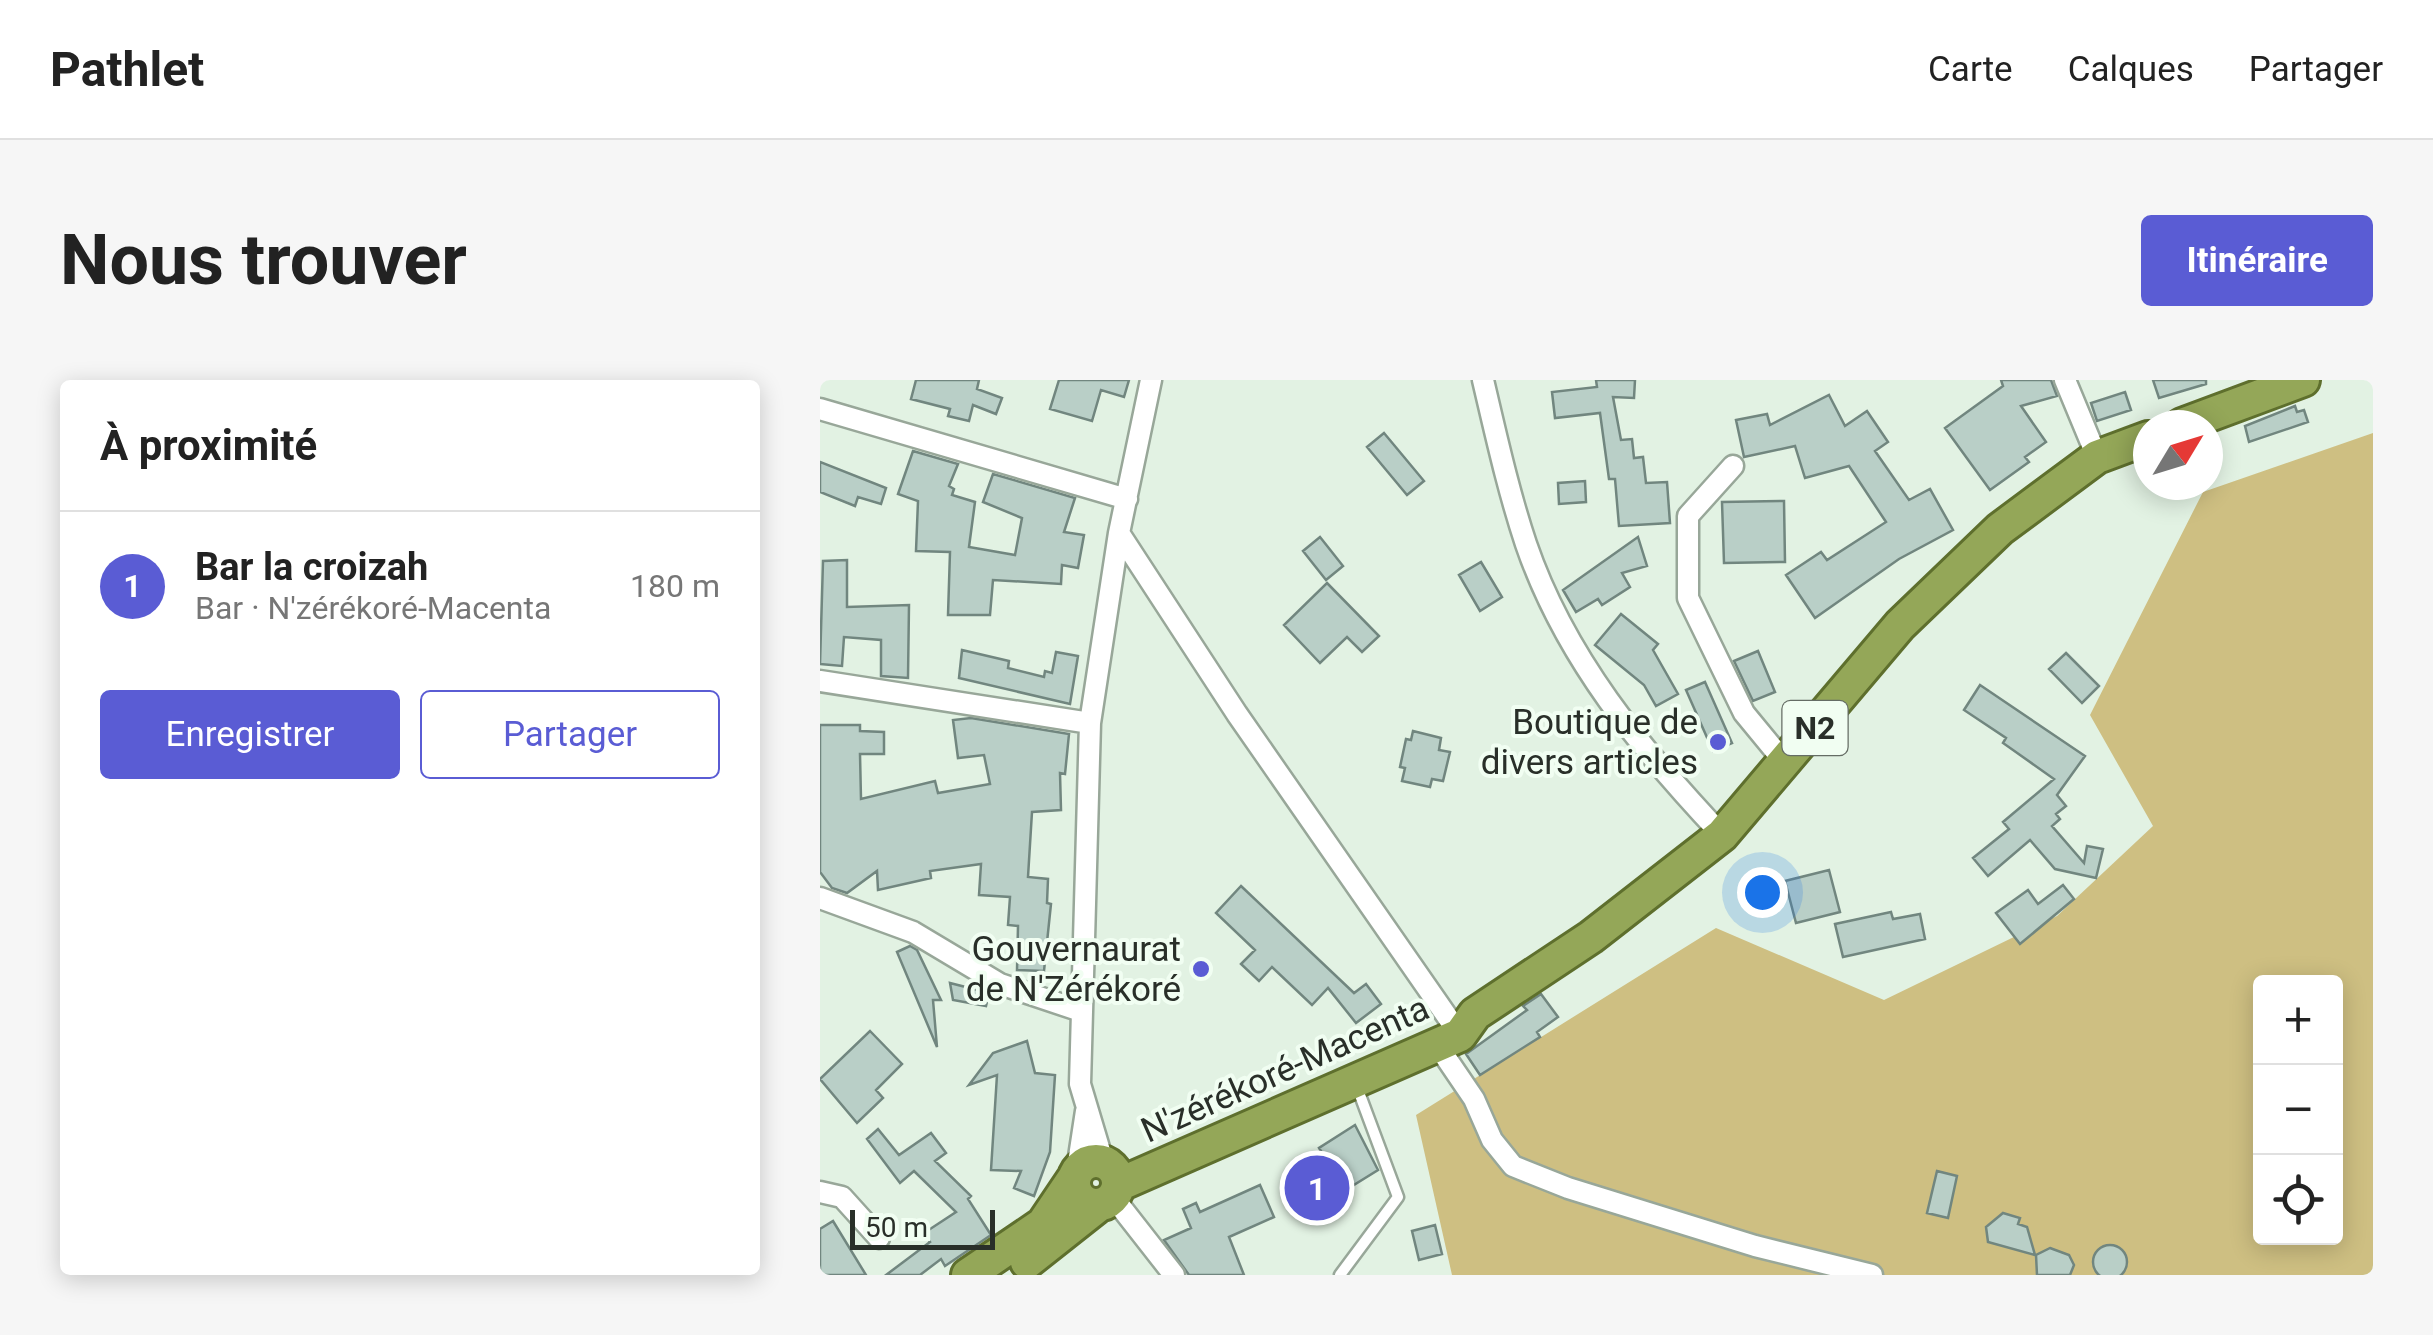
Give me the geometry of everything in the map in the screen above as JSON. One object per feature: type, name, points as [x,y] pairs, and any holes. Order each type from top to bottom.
[{"type":"highway","points":[[2214,410],[2264,387],[2302,380]]},
{"type":"highway","name":"N'zérékoré-Macenta","points":[[1099,1180],[1356,1084],[1456,1028],[1591,937],[1722,835],[1939,584],[2000,530],[2097,457],[2133,444]]},
{"type":"highway","name":"N'zérékoré-Macenta","points":[[1099,1180],[1456,1028]]},
{"type":"highway","points":[[968,1275],[1099,1180]]},
{"type":"highway","name":"N2","points":[[1006,1275],[1046,1250],[1099,1180]]},
{"type":"street","points":[[1151,380],[1119,533],[1090,723],[1080,1084],[1099,1180],[1174,1275]]},
{"type":"street","points":[[1483,380],[1527,547],[1557,615],[1597,686],[1646,751],[1722,835]]},
{"type":"street","points":[[2065,380],[2097,457]]},
{"type":"street","points":[[820,409],[1126,499]]},
{"type":"street","points":[[1733,466],[1688,516],[1688,598],[1744,713],[1786,764]]},
{"type":"street","points":[[1119,533],[1248,730],[1456,1028],[1474,1099],[1492,1140],[1513,1166],[1568,1188],[1755,1246],[1872,1275]]},
{"type":"street","points":[[820,681],[1090,723]]},
{"type":"street","points":[[820,898],[913,932],[1000,984],[1080,1011]]},
{"type":"street","points":[[820,1192],[842,1197],[879,1238]]},
{"type":"lane","points":[[1340,1275],[1398,1197],[1356,1084]]},
{"type":"shaded area","points":[[2373,433],[2373,1275],[1452,1275],[1416,1115],[1716,928],[1884,1000],[2057,916],[2153,826],[2090,715],[2199,500],[2223,500],[2223,485]]},
{"type":"building","points":[[916,380],[979,380],[977,389],[1002,398],[996,414],[973,405],[969,421],[948,416],[950,409],[911,399]]},
{"type":"building","points":[[1059,380],[1129,380],[1124,397],[1101,390],[1092,421],[1050,409]]},
{"type":"building","points":[[1596,380],[1635,380],[1634,398],[1613,397],[1621,440],[1632,439],[1634,458],[1643,457],[1646,483],[1667,482],[1670,523],[1619,526],[1615,479],[1609,479],[1600,413],[1555,418],[1552,392],[1597,387]]},
{"type":"building","points":[[2001,380],[2051,380],[2057,396],[2021,406],[2046,442],[2025,457],[2029,462],[1990,490],[1945,428],[2003,386]]},
{"type":"building","points":[[2153,380],[2206,380],[2206,384],[2159,398]]},
{"type":"building","points":[[2125,392],[2131,410],[2097,421],[2091,403]]},
{"type":"building","points":[[1829,395],[1845,426],[1867,411],[1888,442],[1875,451],[1909,500],[1930,489],[1953,530],[1899,559],[1815,618],[1786,575],[1821,552],[1827,560],[1886,522],[1849,466],[1805,478],[1795,446],[1744,457],[1736,420],[1767,414],[1770,425]]},
{"type":"building","points":[[2295,406],[2297,412],[2304,410],[2308,422],[2249,442],[2245,426]]},
{"type":"building","points":[[1384,433],[1424,481],[1407,495],[1367,447]]},
{"type":"building","points":[[913,451],[958,464],[949,486],[954,489],[952,495],[975,502],[969,547],[1015,555],[1022,518],[983,502],[993,474],[1075,498],[1064,532],[1084,535],[1078,568],[1062,565],[1061,584],[993,580],[990,615],[948,615],[950,552],[916,551],[918,501],[898,494]]},
{"type":"building","points":[[820,462],[886,488],[881,504],[858,497],[855,506],[820,492]]},
{"type":"building","points":[[1585,481],[1586,502],[1559,504],[1558,483]]},
{"type":"building","points":[[1784,501],[1785,562],[1724,563],[1722,502]]},
{"type":"building","points":[[1320,537],[1343,566],[1326,580],[1303,551]]},
{"type":"building","points":[[1638,537],[1647,566],[1622,573],[1630,587],[1602,605],[1598,599],[1576,612],[1563,590]]},
{"type":"building","points":[[847,560],[847,607],[909,605],[908,678],[881,676],[881,640],[844,637],[842,666],[820,664],[823,561]]},
{"type":"building","points":[[1481,562],[1502,597],[1480,611],[1459,575]]},
{"type":"building","points":[[1327,583],[1379,636],[1362,652],[1347,637],[1320,663],[1284,625]]},
{"type":"building","points":[[1621,614],[1658,644],[1653,650],[1678,694],[1656,706],[1644,685],[1595,645]]},
{"type":"building","points":[[962,650],[1009,661],[1008,668],[1044,677],[1045,671],[1052,673],[1056,652],[1078,656],[1070,704],[959,678]]},
{"type":"building","points":[[1758,651],[1775,692],[1753,701],[1734,661]]},
{"type":"building","points":[[2066,653],[2099,686],[2082,703],[2049,669]]},
{"type":"building","points":[[1705,682],[1732,743],[1713,751],[1686,690]]},
{"type":"building","points":[[1980,685],[2085,756],[2057,795],[2066,806],[2056,814],[2060,819],[2052,826],[2084,863],[2087,846],[2103,849],[2096,878],[2055,869],[2030,840],[1988,876],[1973,858],[2009,829],[2003,822],[2054,779],[2003,743],[2006,738],[1964,710]]},
{"type":"building","points":[[971,718],[1069,734],[1065,774],[1060,773],[1061,810],[1032,812],[1028,877],[1048,879],[1047,903],[1051,904],[1044,971],[1017,970],[1018,926],[1008,925],[1010,897],[979,895],[981,864],[930,871],[931,878],[878,890],[877,871],[847,893],[832,888],[820,872],[820,725],[860,725],[860,731],[884,732],[884,754],[860,754],[861,799],[935,781],[938,793],[990,784],[984,755],[958,758],[953,720]]},
{"type":"building","points":[[1413,731],[1441,738],[1439,750],[1450,752],[1443,781],[1432,779],[1430,787],[1402,781],[1405,768],[1400,767],[1406,739],[1411,740]]},
{"type":"building","points":[[1829,870],[1840,912],[1796,923],[1785,881]]},
{"type":"building","points":[[2063,885],[2074,899],[2020,944],[1996,913],[2028,890],[2038,904]]},
{"type":"building","points":[[1241,886],[1354,993],[1366,984],[1381,1004],[1356,1023],[1328,988],[1312,1005],[1272,967],[1259,981],[1241,964],[1255,950],[1216,913]]},
{"type":"building","points":[[1891,912],[1893,919],[1920,914],[1925,939],[1843,957],[1835,924]]},
{"type":"building","points":[[910,946],[917,950],[941,1000],[933,1000],[937,1047],[897,952]]},
{"type":"building","points":[[950,983],[989,993],[986,1006],[953,1000]]},
{"type":"building","points":[[1541,994],[1558,1017],[1537,1032],[1540,1037],[1480,1075],[1466,1054],[1527,1010],[1523,1006]]},
{"type":"building","points":[[870,1031],[902,1064],[876,1090],[883,1098],[857,1123],[820,1079]]},
{"type":"building","points":[[1027,1041],[1035,1073],[1055,1075],[1050,1152],[1034,1196],[1014,1188],[1021,1171],[991,1170],[997,1075],[969,1085],[993,1053]]},
{"type":"building","points":[[1355,1125],[1378,1170],[1341,1193],[1344,1200],[1309,1217],[1294,1186],[1331,1167],[1319,1148]]},
{"type":"building","points":[[878,1129],[899,1155],[931,1133],[946,1153],[935,1161],[971,1196],[968,1199],[991,1235],[945,1266],[941,1259],[920,1275],[886,1275],[930,1242],[924,1233],[956,1212],[914,1171],[900,1183],[867,1139]]},
{"type":"building","points":[[1937,1171],[1957,1176],[1948,1218],[1927,1213]]},
{"type":"building","points":[[1260,1185],[1274,1217],[1229,1237],[1244,1275],[1189,1275],[1164,1240],[1191,1228],[1183,1209],[1196,1203],[1200,1212]]},
{"type":"building","points":[[2003,1213],[2020,1218],[2018,1224],[2027,1227],[2035,1255],[1988,1242],[1986,1227]]},
{"type":"building","points":[[833,1221],[866,1275],[820,1275],[820,1229]]},
{"type":"building","points":[[1435,1225],[1442,1254],[1419,1260],[1412,1231]]},
{"type":"building","points":[[2110,1245],[2122,1250],[2127,1262],[2122,1274],[2110,1279],[2098,1274],[2093,1262],[2098,1250]]},
{"type":"building","points":[[2050,1248],[2069,1255],[2074,1265],[2070,1275],[2037,1275],[2036,1255]]},
{"type":"place","name":"Boutique de divers articles","points":[[1718,742]]},
{"type":"place","name":"Gouvernaurat de N'Zérékoré","points":[[1201,969]]},
{"type":"place","name":"Bar la croizah","points":[[1317,1188]]}]
